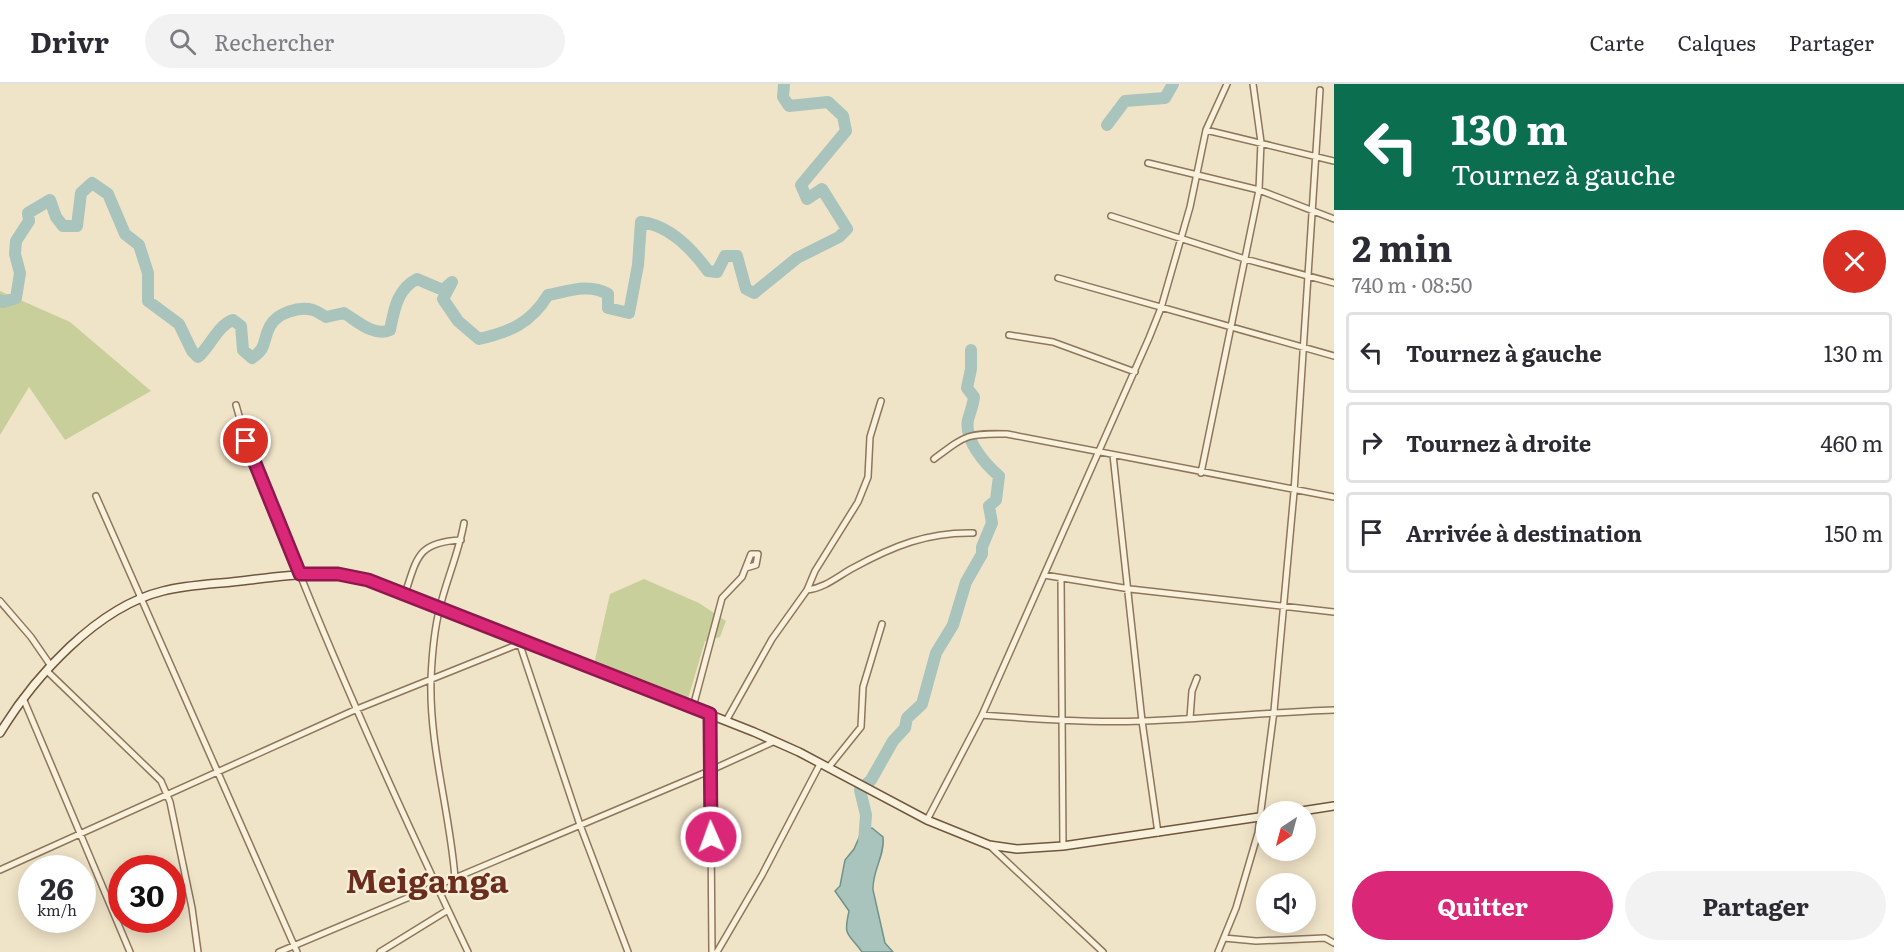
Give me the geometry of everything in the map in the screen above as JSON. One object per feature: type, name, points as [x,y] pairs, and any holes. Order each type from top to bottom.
[{"type":"street","points":[[927,820],[982,715],[1135,372],[1161,308],[1181,240],[1198,174],[1206,130],[1227,84]]},
{"type":"street","points":[[1200,473],[1259,190],[1262,142],[1253,84]]},
{"type":"street","points":[[1264,801],[1294,492],[1303,346],[1310,277],[1311,210],[1317,156],[1320,90]]},
{"type":"street","points":[[1206,130],[1334,160]]},
{"type":"street","points":[[1148,163],[1259,190],[1334,219]]},
{"type":"street","points":[[1111,216],[1181,240],[1334,283]]},
{"type":"street","points":[[1058,278],[1334,356]]},
{"type":"street","points":[[1009,335],[1053,342],[1135,372]]},
{"type":"street","points":[[726,721],[772,639],[807,590],[866,483],[870,437],[881,400]]},
{"type":"street","points":[[236,405],[246,441],[357,709],[468,952]]},
{"type":"street","points":[[934,459],[958,440],[979,433],[1007,434],[1294,492],[1334,497]]},
{"type":"street","points":[[1113,455],[1130,589],[1142,721],[1158,833]]},
{"type":"street","points":[[96,496],[219,771],[295,949]]},
{"type":"street","points":[[455,878],[450,821],[436,750],[431,681],[440,608],[464,523]]},
{"type":"street","points":[[807,590],[822,587],[886,550],[909,540],[941,534],[973,533]]},
{"type":"street","points":[[405,594],[414,566],[423,550],[435,542],[461,540]]},
{"type":"street","points":[[693,707],[722,598],[742,577],[746,568]]},
{"type":"street","points":[[0,733],[23,698],[49,668],[105,619],[142,597],[178,588],[300,574],[338,574],[368,580],[405,594],[518,642],[693,707],[775,741],[927,820],[989,845],[1017,849],[1063,846],[1256,818]]},
{"type":"street","points":[[1044,575],[1130,589],[1334,612]]},
{"type":"street","points":[[1061,578],[1064,721],[1063,846]]},
{"type":"street","points":[[0,601],[8,614],[31,637],[49,668],[153,770],[168,794],[192,908],[198,952]]},
{"type":"street","points":[[828,768],[861,727],[863,687],[882,624]]},
{"type":"street","points":[[0,870],[82,835],[357,709],[431,681],[518,642]]},
{"type":"street","points":[[518,642],[580,825],[628,952]]},
{"type":"street","points":[[1190,718],[1192,692],[1197,678]]},
{"type":"street","points":[[23,698],[130,952]]},
{"type":"street","points":[[982,715],[1064,721],[1142,721],[1274,711],[1334,710]]},
{"type":"street","points":[[710,714],[712,952]]},
{"type":"street","points":[[279,952],[295,949],[775,741]]},
{"type":"street","points":[[717,952],[762,875],[820,764]]},
{"type":"street","points":[[1316,809],[1334,806]]},
{"type":"street","points":[[1218,952],[1256,840]]},
{"type":"street","points":[[989,845],[1103,952]]},
{"type":"street","points":[[380,952],[448,910]]},
{"type":"street","points":[[1224,938],[1256,941],[1325,938],[1334,943]]},
{"type":"green space","points":[[0,291],[70,322],[151,391],[65,440],[29,387],[0,435]]},
{"type":"green space","points":[[644,579],[699,603],[726,621],[720,637],[705,641],[685,709],[592,673],[610,594]]},
{"type":"water","points":[[872,828],[883,837],[873,890],[885,943],[893,952],[862,952],[848,934],[849,911],[835,891],[840,886],[845,860],[854,849],[862,831]]},
{"type":"waterway","points":[[0,300],[3,302],[16,298],[20,273],[15,254],[16,241],[29,221],[28,213],[50,200],[56,217],[63,226],[77,226],[81,193],[92,183],[108,194],[125,234],[139,245],[148,273],[148,301],[179,324],[192,351],[198,357],[218,331],[233,320],[241,326],[243,350],[252,358],[263,347],[273,321],[283,314],[301,309],[313,310],[326,317],[344,313],[372,330],[384,332],[390,330],[401,294],[410,283],[417,279],[443,290],[452,282],[443,299],[458,321],[479,339],[519,325],[534,313],[548,295],[571,290],[586,288],[601,291],[608,294],[608,308],[629,313],[638,265],[641,222],[661,228],[679,239],[708,271],[717,272],[725,256],[737,256],[746,289],[754,293],[797,258],[839,237],[847,229],[822,189],[807,199],[801,185],[846,131],[843,116],[828,102],[789,106],[783,97],[784,84]]},
{"type":"waterway","points":[[1107,125],[1125,101],[1165,98],[1173,84]]},
{"type":"waterway","points":[[864,843],[866,815],[860,790],[871,780],[893,741],[905,728],[907,718],[922,704],[936,653],[953,625],[966,582],[982,554],[982,547],[992,523],[989,506],[996,500],[999,476],[977,451],[969,436],[968,420],[974,397],[967,388],[971,369],[971,350]]},
{"type":"district","name":"Meiganga","points":[[427,881]]},
{"type":"route","points":[[246,441],[300,574],[338,574],[368,580],[710,714],[711,837]]}]
